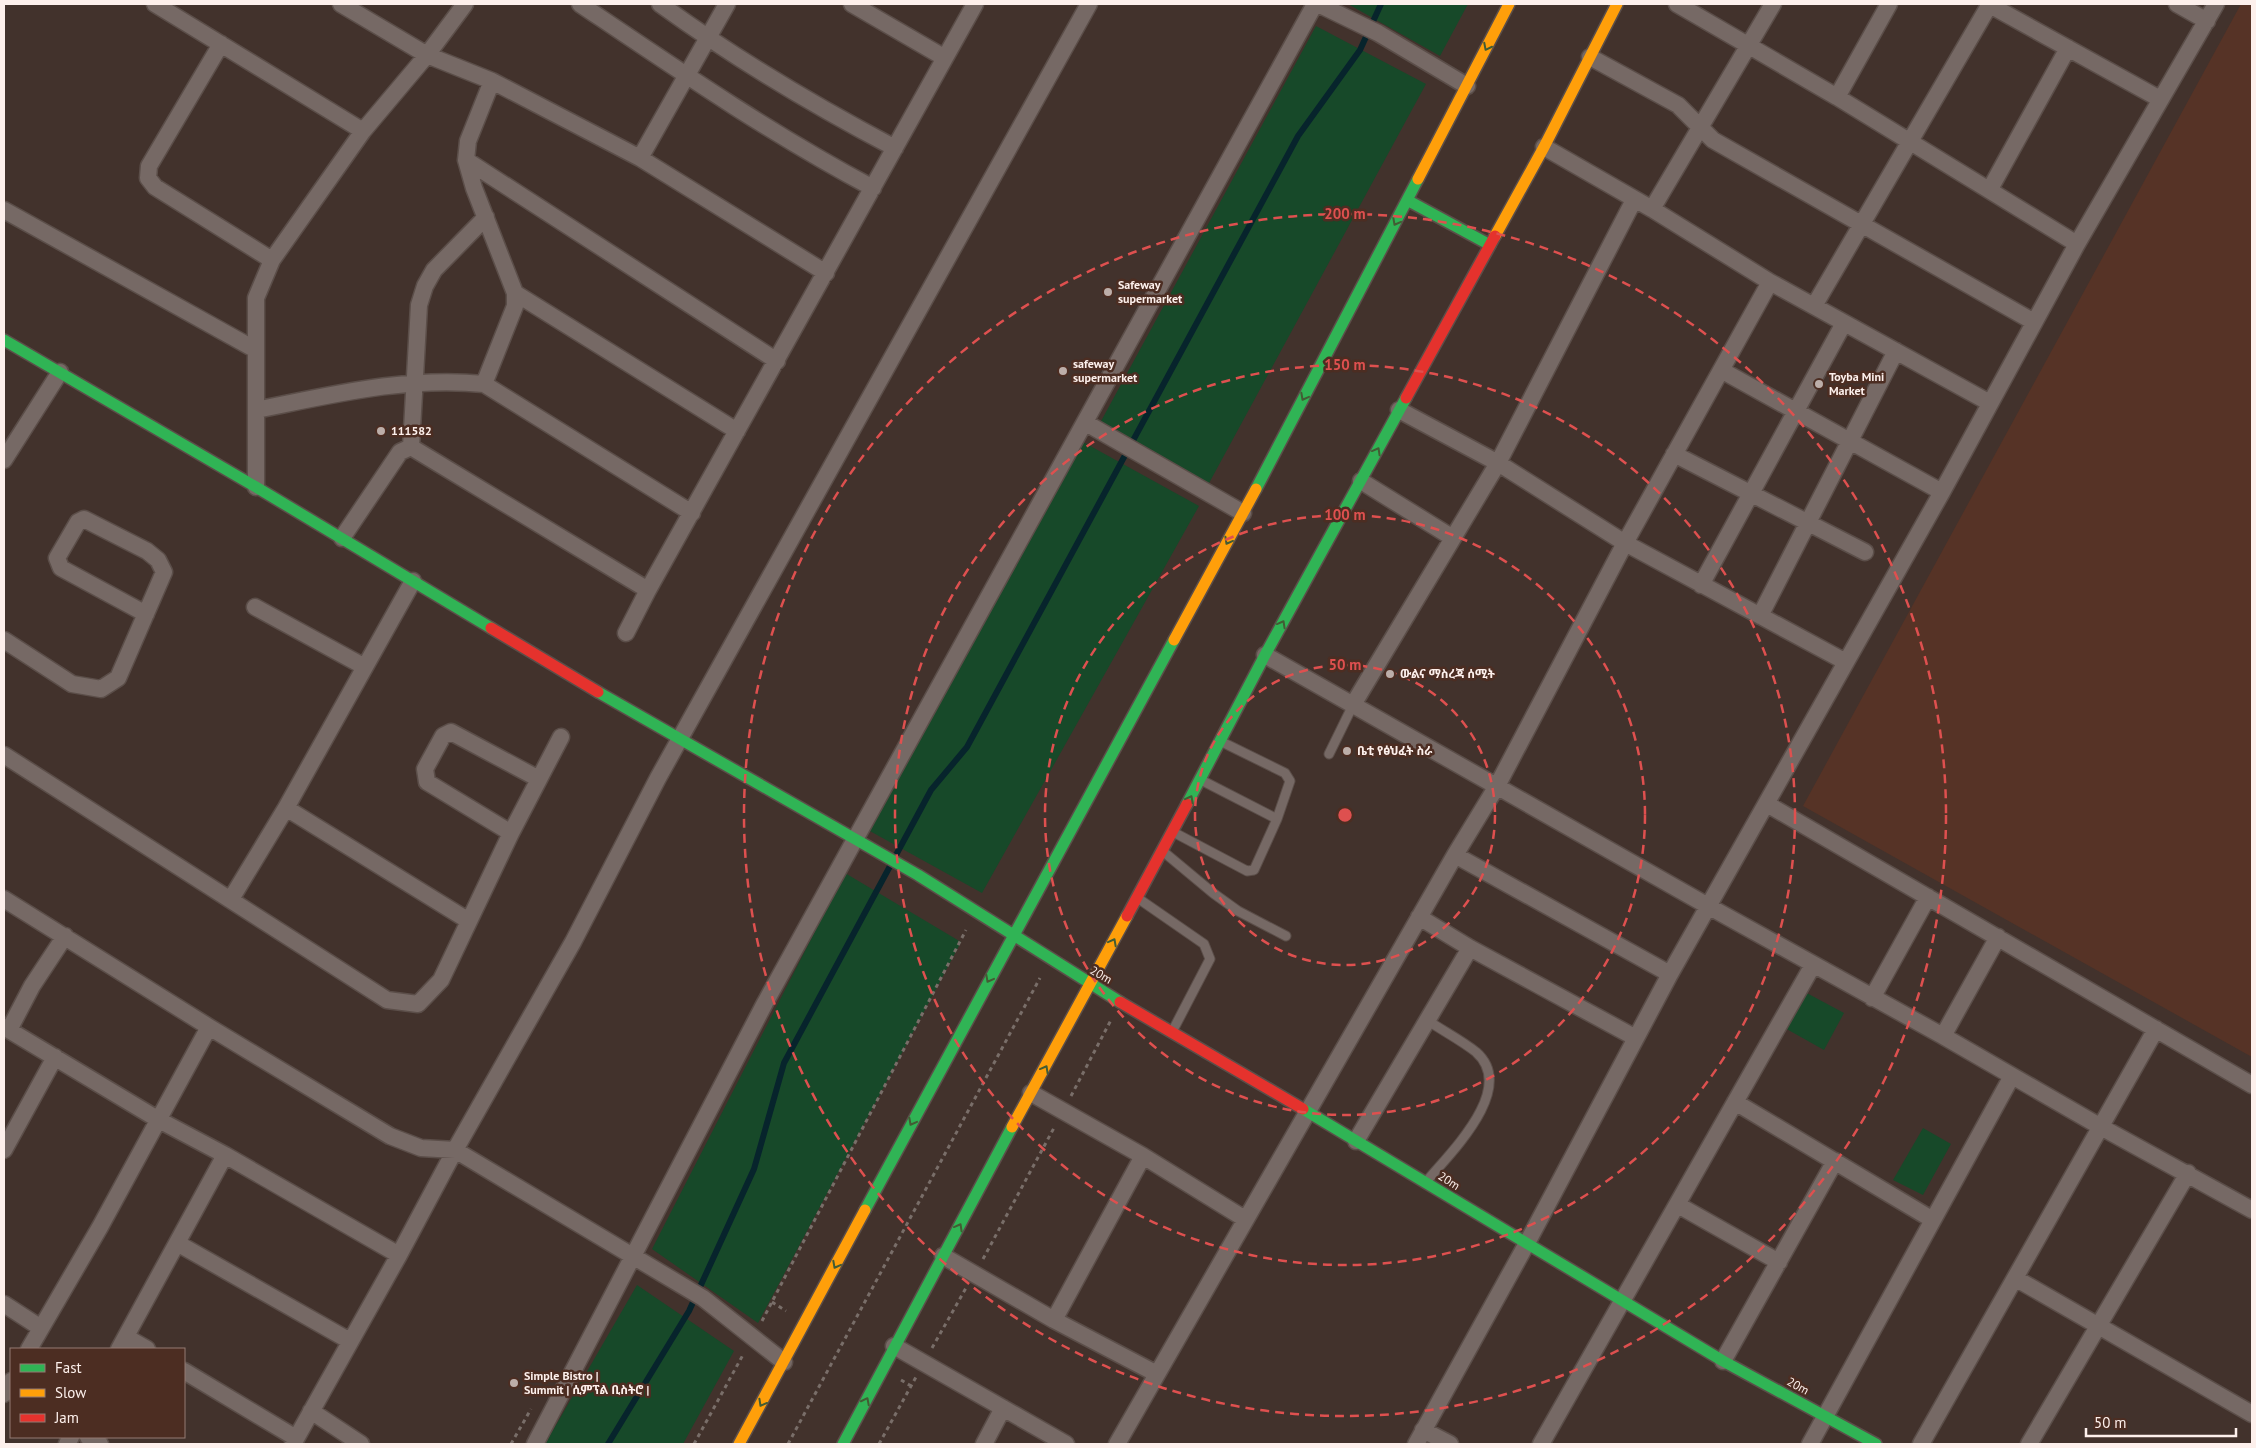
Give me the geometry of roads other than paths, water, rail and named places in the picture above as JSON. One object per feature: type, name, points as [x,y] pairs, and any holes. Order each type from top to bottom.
[{"type":"main road","points":[[740,1444],[1012,936],[1243,513],[1509,4]]},
{"type":"main road","points":[[843,1444],[894,1346],[1173,832],[1265,655],[1544,147],[1618,4]]},
{"type":"main road","points":[[1407,200],[1490,245]]},
{"type":"main road","name":"20m","points":[[4,340],[681,739],[918,875],[1090,985],[1306,1111],[1526,1245],[1723,1361],[1876,1444]]},
{"type":"street","points":[[155,4],[363,131]]},
{"type":"street","points":[[341,4],[427,55],[492,81],[640,158],[826,273]]},
{"type":"street","points":[[256,487],[256,298],[272,260],[363,131],[427,55],[465,4]]},
{"type":"street","points":[[580,4],[685,75],[873,188]]},
{"type":"street","points":[[660,4],[708,38],[858,129],[895,148]]},
{"type":"street","points":[[640,158],[685,75],[727,4]]},
{"type":"street","points":[[852,4],[945,58]]},
{"type":"street","points":[[626,634],[648,590],[975,4]]},
{"type":"street","points":[[185,1372],[294,1441],[399,1255],[454,1150],[573,942],[658,778],[1089,4]]},
{"type":"street","points":[[535,1444],[765,1004],[1316,4],[1378,33],[1467,86]]},
{"type":"street","points":[[1677,4],[1750,44],[1837,96],[2077,244]]},
{"type":"street","points":[[1652,209],[1773,4]]},
{"type":"street","points":[[1837,96],[1889,4]]},
{"type":"street","points":[[1814,306],[1989,4],[2160,99]]},
{"type":"street","points":[[2176,4],[2207,20]]},
{"type":"street","points":[[1450,1444],[1420,1437],[1526,1245],[1670,974],[1942,492],[2077,244],[2216,4]]},
{"type":"street","points":[[221,44],[149,166],[148,178],[155,187],[272,260]]},
{"type":"street","points":[[1990,190],[2068,48]]},
{"type":"street","points":[[1590,56],[1678,106],[1713,140],[2034,322]]},
{"type":"street","points":[[484,384],[515,306],[515,292],[474,188],[466,160],[468,141],[492,81]]},
{"type":"street","points":[[1544,147],[1652,209],[1770,282],[1990,403]]},
{"type":"street","points":[[466,160],[776,360]]},
{"type":"street","points":[[1354,703],[1498,463],[1634,200]]},
{"type":"street","points":[[4,210],[256,350]]},
{"type":"street","points":[[411,447],[419,305],[425,286],[434,270],[486,217]]},
{"type":"street","points":[[1117,1444],[1306,1111],[1454,855],[1497,786],[1625,543],[1770,282]]},
{"type":"street","points":[[515,292],[737,431]]},
{"type":"street","points":[[1702,585],[1844,322]]},
{"type":"street","points":[[1760,616],[1896,351]]},
{"type":"street","points":[[1721,370],[1942,492]]},
{"type":"street","points":[[5,456],[60,372]]},
{"type":"street","points":[[256,410],[365,388],[452,381],[484,384],[692,513]]},
{"type":"street","points":[[1399,410],[1498,463],[1625,543],[1846,662]]},
{"type":"street","points":[[1086,423],[1243,513]]},
{"type":"street","points":[[342,538],[400,452],[411,447]]},
{"type":"street","points":[[411,447],[648,590]]},
{"type":"street","points":[[1674,454],[1865,552]]},
{"type":"street","points":[[1360,481],[1453,538]]},
{"type":"street","points":[[4,640],[72,684],[101,689],[118,678],[146,614],[164,572],[158,560],[147,551],[84,519],[78,522],[57,558],[60,568],[146,614]]},
{"type":"street","points":[[231,899],[286,808],[413,582]]},
{"type":"street","points":[[255,607],[365,666]]},
{"type":"street","points":[[1265,655],[1354,703],[1708,906],[2252,1210]]},
{"type":"street","points":[[512,834],[427,782],[425,769],[443,736],[451,732],[539,780]]},
{"type":"street","points":[[4,755],[387,1000],[418,1004],[441,980],[561,737]]},
{"type":"street","points":[[1767,804],[2252,1085]]},
{"type":"street","points":[[286,808],[469,921]]},
{"type":"street","points":[[1454,855],[1670,974]]},
{"type":"street","points":[[1872,998],[1928,897]]},
{"type":"street","points":[[4,899],[209,1027],[390,1136],[421,1148],[454,1150],[703,1298],[784,1362]]},
{"type":"street","points":[[1419,917],[1470,948],[1636,1038]]},
{"type":"street","points":[[65,936],[6,1028],[159,1120],[225,1154],[399,1255]]},
{"type":"street","points":[[1943,1036],[1998,937]]},
{"type":"street","points":[[1356,1141],[1470,948]]},
{"type":"street","points":[[1542,1444],[1813,965]]},
{"type":"street","points":[[32,1348],[41,1328],[159,1120],[209,1027]]},
{"type":"street","points":[[1921,1444],[2156,1029]]},
{"type":"street","points":[[4,1150],[55,1057]]},
{"type":"street","points":[[1810,1444],[2012,1076]]},
{"type":"street","points":[[1031,1094],[1143,1156],[1245,1219]]},
{"type":"street","points":[[1735,1102],[1933,1220]]},
{"type":"street","points":[[143,1348],[122,1343],[225,1154]]},
{"type":"street","points":[[1054,1320],[1143,1156]]},
{"type":"street","points":[[1723,1361],[1835,1161]]},
{"type":"street","points":[[2029,1444],[2188,1173]]},
{"type":"street","points":[[1678,1205],[1779,1262]]},
{"type":"street","points":[[177,1243],[350,1341]]},
{"type":"street","points":[[943,1256],[1054,1320],[1157,1374]]},
{"type":"street","points":[[2015,1278],[2252,1414]]},
{"type":"street","points":[[4,1304],[41,1328]]},
{"type":"street","points":[[894,1346],[1066,1444]]},
{"type":"street","points":[[4,1394],[10,1382]]},
{"type":"street","points":[[984,1444],[1004,1408]]},
{"type":"street","points":[[311,1411],[361,1444]]},
{"type":"lane","points":[[1329,754],[1354,703]]},
{"type":"lane","points":[[1173,832],[1247,872],[1254,870],[1277,819],[1290,781],[1285,772],[1220,741]]},
{"type":"lane","points":[[1200,780],[1277,819]]},
{"type":"lane","points":[[1162,851],[1238,911],[1286,936]]},
{"type":"lane","points":[[1136,898],[1204,944],[1210,959],[1171,1032]]},
{"type":"lane","points":[[1425,1182],[1475,1122],[1483,1110],[1488,1094],[1487,1070],[1477,1053],[1427,1020]]},
{"type":"waterway","points":[[608,1444],[689,1311],[754,1169],[784,1063],[931,790],[967,747],[1298,136],[1360,50],[1381,4]]},
{"type":"place","name":"Safeway supermarket","points":[[1108,292]]},
{"type":"place","name":"safeway supermarket","points":[[1063,371]]},
{"type":"place","name":"Toyba Mini Market","points":[[1819,384]]},
{"type":"place","name":"111582","points":[[381,431]]},
{"type":"place","name":"ውልና ማስረጃ ሰሚት","points":[[1390,674]]},
{"type":"place","name":"ቤቲ የፅህፈት ስራ","points":[[1347,751]]},
{"type":"place","name":"Simple Bistro | Summit | ሲምፕል ቢስትሮ |","points":[[514,1383]]}]
